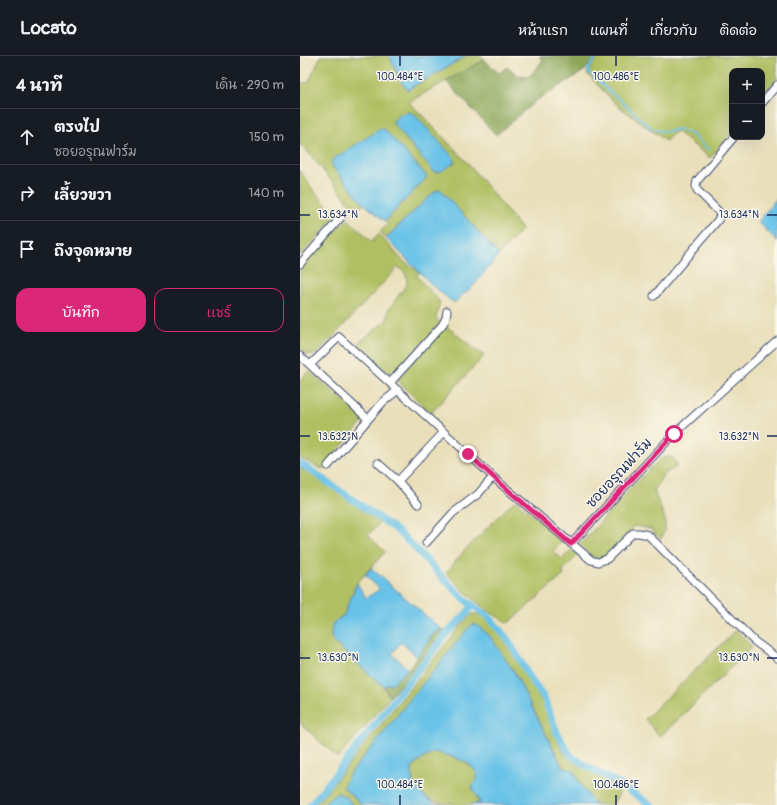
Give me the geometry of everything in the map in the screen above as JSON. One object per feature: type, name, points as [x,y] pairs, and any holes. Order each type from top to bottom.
[{"type":"street","points":[[765,99],[777,85]]},
{"type":"street","points":[[654,296],[718,220],[720,215],[719,212],[697,190],[696,186],[697,181],[731,140]]},
{"type":"street","points":[[300,264],[343,215]]},
{"type":"street","points":[[390,383],[443,324],[447,311]]},
{"type":"street","points":[[310,366],[339,337],[493,477],[591,560],[598,562],[607,559],[633,533],[648,535],[754,641],[776,656]]},
{"type":"street","name":"ซอยอรุณฟาร์ม","points":[[571,544],[674,434],[777,341]]},
{"type":"street","points":[[300,356],[368,419]]},
{"type":"street","points":[[328,466],[383,402],[398,390]]},
{"type":"street","points":[[398,482],[444,432]]},
{"type":"street","points":[[378,463],[418,504]]},
{"type":"street","points":[[426,543],[453,513],[478,494],[493,477]]},
{"type":"green space","points":[[321,56],[389,56],[407,90],[466,56],[482,56],[484,60],[409,102],[466,161],[522,229],[499,255],[440,189],[432,194],[386,238],[380,232],[388,224],[385,221],[427,177],[384,130],[332,166],[364,204],[356,211],[302,145],[300,146],[300,83],[308,83]]},
{"type":"green space","points":[[539,56],[597,56],[584,71],[537,100],[496,135],[446,81],[484,60],[499,73],[507,67],[518,75],[530,76],[543,60]]},
{"type":"green space","points":[[599,56],[777,56],[777,79],[765,93],[765,68],[729,68],[729,136],[710,158],[676,131],[666,141],[617,105],[587,74]]},
{"type":"green space","points":[[300,171],[314,191],[336,216],[300,256]]},
{"type":"green space","points":[[348,219],[372,242],[379,234],[403,261],[419,272],[417,276],[440,302],[436,318],[440,323],[392,377],[357,344],[387,320],[388,310],[407,284],[406,274],[398,267],[317,354],[308,354],[300,349],[300,268],[331,234]]},
{"type":"green space","points":[[446,326],[484,356],[431,413],[397,380],[437,334]]},
{"type":"green space","points":[[309,371],[365,419],[322,469],[300,458],[300,380]]},
{"type":"green space","points":[[672,457],[678,466],[663,475],[654,491],[665,519],[665,529],[661,539],[650,529],[634,526],[609,552],[598,559],[591,556],[580,545],[630,489],[661,458]]},
{"type":"green space","points":[[300,468],[311,473],[380,523],[368,535],[385,552],[357,583],[344,615],[332,624],[335,643],[383,686],[390,697],[338,758],[300,723]]},
{"type":"green space","points":[[515,500],[563,541],[553,551],[562,559],[571,550],[578,555],[563,570],[564,575],[508,623],[485,609],[446,573],[465,550]]},
{"type":"green space","points":[[472,614],[479,614],[487,619],[501,634],[546,708],[564,753],[580,765],[620,789],[619,794],[612,805],[595,805],[579,782],[574,771],[562,766],[514,672],[489,635],[343,787],[362,805],[353,805],[346,797],[327,800],[324,805],[316,805],[465,620]]},
{"type":"green space","points":[[441,629],[444,630],[443,636],[390,697],[383,686],[393,683],[408,669],[432,635]]},
{"type":"green space","points":[[736,630],[752,647],[660,737],[645,719]]},
{"type":"green space","points":[[435,752],[457,758],[469,764],[477,773],[477,797],[480,805],[476,803],[471,805],[453,805],[452,803],[435,802],[424,796],[415,787],[412,779],[412,767],[422,759]]},
{"type":"water","points":[[389,56],[466,56],[407,90]]},
{"type":"water","points":[[408,112],[414,114],[454,158],[454,163],[442,171],[434,172],[392,122],[401,114]]},
{"type":"water","points":[[380,129],[384,129],[427,177],[385,221],[364,204],[332,166],[332,160]]},
{"type":"water","points":[[440,189],[499,255],[473,286],[454,303],[434,287],[386,238],[432,194]]},
{"type":"water","points":[[777,198],[777,241],[758,222]]},
{"type":"water","points":[[371,568],[441,629],[432,635],[417,657],[401,642],[392,654],[408,669],[393,683],[383,686],[335,643],[331,637],[332,624],[344,615],[357,583],[366,598],[380,589],[365,575]]},
{"type":"water","points":[[475,624],[489,635],[514,672],[562,766],[574,771],[579,782],[595,805],[471,805],[476,803],[480,804],[472,787],[477,780],[477,773],[469,764],[457,758],[435,752],[422,759],[412,767],[412,778],[413,785],[425,797],[435,804],[441,805],[362,805],[343,787],[349,775],[469,627]]},
{"type":"water","points":[[338,793],[346,797],[353,805],[324,805],[327,800]]},
{"type":"waterway","points":[[597,56],[587,71],[652,129],[665,132],[678,129],[691,134],[709,150]]},
{"type":"waterway","points":[[300,463],[395,529],[465,600],[489,617],[509,641],[532,681],[544,698],[558,735],[571,756],[616,782],[651,805]]},
{"type":"waterway","points":[[310,805],[446,634],[473,605]]},
{"type":"route","points":[[468,454],[571,544],[674,434]]}]
